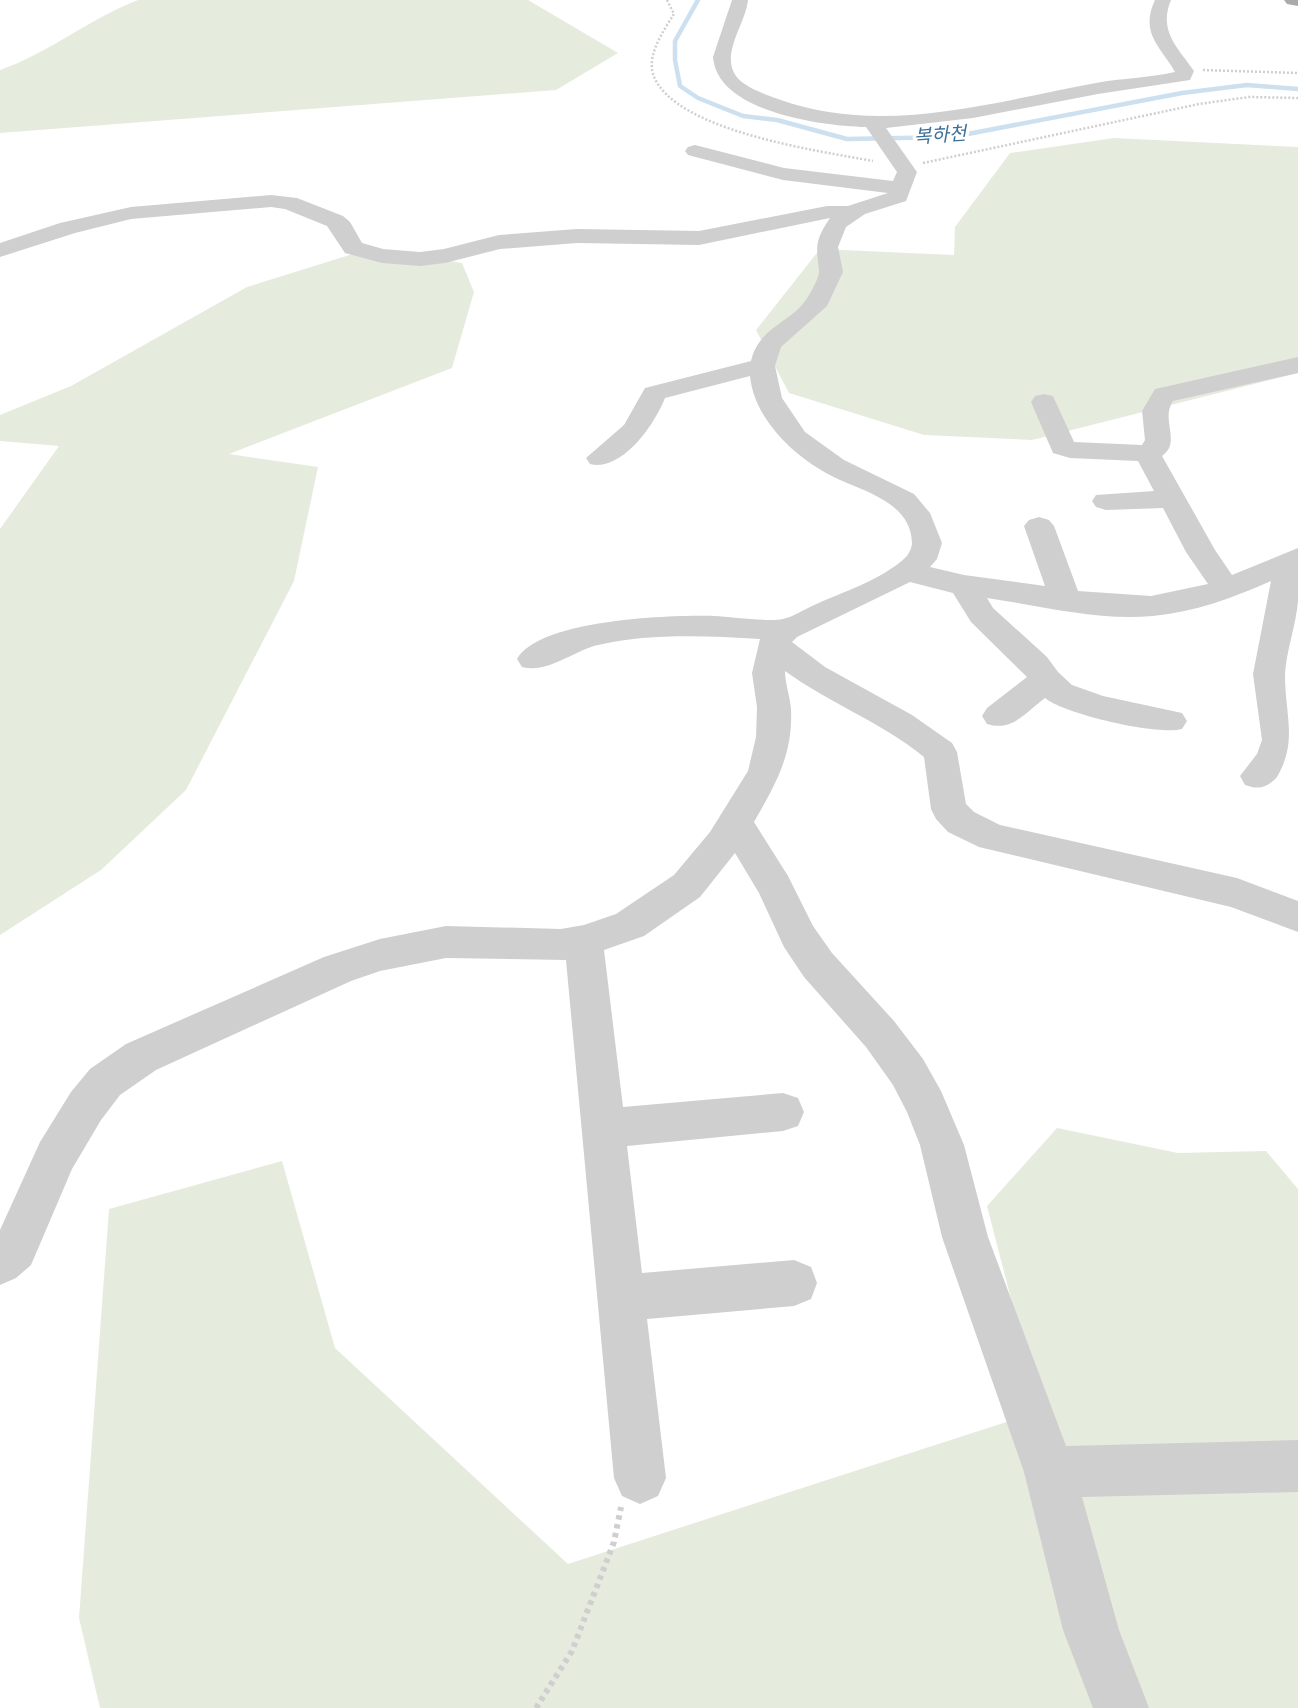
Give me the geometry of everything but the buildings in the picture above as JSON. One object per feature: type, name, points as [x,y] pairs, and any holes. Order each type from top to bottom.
[{"type":"street","points":[[740,0],[722,52],[723,67],[729,78],[746,92],[771,104],[820,118],[872,124],[988,110],[1108,87],[1176,78],[1186,74],[1162,43],[1158,11],[1163,0]]},
{"type":"street","points":[[0,250],[68,228],[131,213],[254,202],[289,203],[335,221],[342,227],[354,248],[393,257],[420,259],[512,241],[577,236],[699,238],[827,212],[849,212],[883,204],[898,196],[901,170],[872,124]]},
{"type":"street","points":[[695,151],[783,174],[901,170]]},
{"type":"street","points":[[533,659],[580,638],[608,633],[700,627],[780,636],[879,587],[922,559],[927,543],[912,506],[889,489],[860,479],[809,451],[777,418],[763,386],[760,366],[769,342],[815,306],[831,272],[826,263],[826,244],[849,212]]},
{"type":"street","points":[[1044,402],[1063,447],[1069,450],[1147,453],[1157,447],[1159,440],[1153,424],[1155,404],[1164,395],[1298,365]]},
{"type":"street","points":[[600,458],[638,429],[654,393],[760,366]]},
{"type":"street","points":[[1147,453],[1201,552],[1226,589]]},
{"type":"street","points":[[1106,501],[1171,499]]},
{"type":"street","points":[[1039,526],[1065,598]]},
{"type":"street","points":[[908,570],[931,579],[964,585],[1123,607],[1180,602],[1226,589],[1294,559]]},
{"type":"street","points":[[1257,776],[1271,765],[1281,752],[1283,736],[1269,692],[1269,674],[1294,559]]},
{"type":"street","points":[[964,585],[982,615],[1036,665],[1046,680],[1060,693],[1098,707],[1170,721]]},
{"type":"street","points":[[0,1262],[15,1249],[56,1156],[86,1106],[105,1082],[141,1057],[338,970],[380,955],[446,942],[561,945],[584,941],[630,925],[687,886],[723,842],[765,772],[773,737],[774,707],[768,673],[780,636]]},
{"type":"street","points":[[780,636],[811,675],[913,732],[940,752],[949,808],[961,822],[992,837],[1237,893],[1298,918]]},
{"type":"street","points":[[999,716],[1046,680]]},
{"type":"street","points":[[734,821],[775,887],[798,936],[818,965],[880,1034],[908,1072],[926,1105],[942,1145],[965,1237],[1050,1472],[1091,1630],[1121,1708]]},
{"type":"street","points":[[584,941],[638,1462]]},
{"type":"street","points":[[604,1128],[783,1112]]},
{"type":"street","points":[[621,1298],[794,1283]]},
{"type":"street","points":[[1050,1472],[1298,1465]]},
{"type":"path","points":[[667,0],[674,14],[652,61],[653,76],[660,90],[674,102],[731,129],[769,140],[882,162],[901,170],[930,160],[1030,142],[1175,108],[1249,97],[1298,98]]},
{"type":"path","points":[[1185,71],[1227,69],[1298,73]]},
{"type":"path","points":[[536,1708],[577,1639],[614,1542],[631,1460],[638,1462]]},
{"type":"shaded area","points":[[138,0],[528,0],[618,53],[556,90],[0,133],[0,70],[35,55]]},
{"type":"shaded area","points":[[1114,138],[1298,147],[1298,373],[1032,440],[924,435],[789,393],[756,330],[820,249],[954,255],[955,227],[1010,153]]},
{"type":"shaded area","points":[[372,248],[462,263],[474,292],[452,368],[229,454],[318,467],[294,581],[186,790],[101,870],[0,935],[0,529],[59,446],[0,441],[0,415],[71,386],[247,287]]},
{"type":"shaded area","points":[[1057,1128],[1178,1153],[1266,1151],[1298,1189],[1298,1708],[100,1708],[79,1618],[109,1209],[282,1161],[335,1348],[568,1564],[1040,1411],[987,1206]]},
{"type":"waterway","name":"복하천","points":[[698,0],[675,41],[680,86],[698,98],[743,116],[777,120],[847,139],[952,137],[1182,93],[1247,85],[1298,89]]}]
